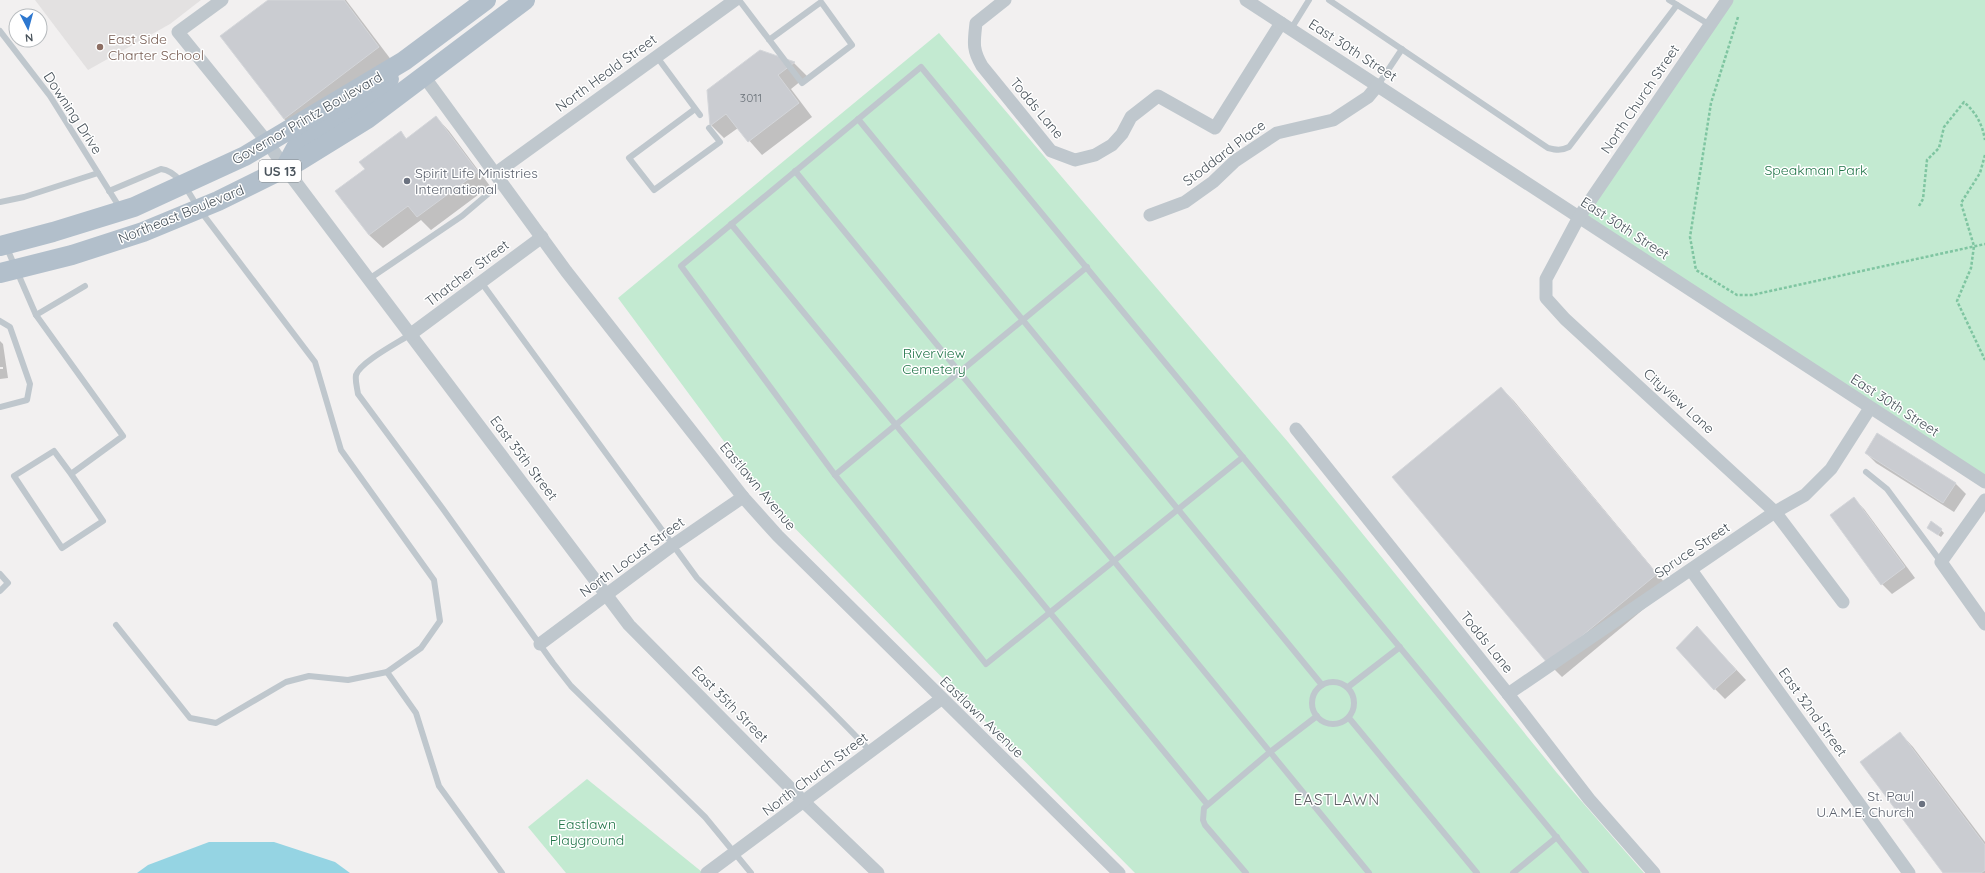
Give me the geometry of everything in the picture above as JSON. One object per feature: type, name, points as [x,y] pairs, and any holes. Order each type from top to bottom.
[{"type":"main road","name":"Governor Printz Boulevard","points":[[3,245],[122,211],[245,156],[404,61],[486,0]]},
{"type":"main road","name":"Northeast Boulevard","points":[[8,271],[72,255],[136,234],[199,209],[299,161],[368,119],[423,75],[525,0]]},
{"type":"main road","points":[[285,168],[298,144],[369,99],[393,75],[404,61]]},
{"type":"street","name":"East 35th Street","points":[[222,0],[178,32],[268,143],[285,168],[412,334],[629,625],[804,802],[878,873]]},
{"type":"street","name":"North Heald Street","points":[[499,177],[735,0]]},
{"type":"street","name":"Todds Lane","points":[[1005,0],[976,23],[973,45],[975,54],[982,66],[1051,151],[1075,160],[1095,155],[1112,145],[1122,134],[1131,117],[1158,96],[1215,128],[1286,26]]},
{"type":"street","name":"East 30th Street","points":[[1246,0],[1985,482]]},
{"type":"street","name":"North Church Street","points":[[1579,217],[1727,0]]},
{"type":"street","name":"Eastlawn Avenue","points":[[423,75],[542,237],[743,497],[778,536],[941,699],[1119,873]]},
{"type":"street","name":"Stoddard Place","points":[[1150,215],[1185,202],[1213,182],[1235,161],[1277,133],[1333,120],[1368,97],[1378,85]]},
{"type":"street","name":"Cityview Lane","points":[[1579,217],[1546,278],[1546,298],[1565,319],[1775,512],[1843,602]]},
{"type":"street","name":"Thatcher Street","points":[[412,334],[542,237]]},
{"type":"street","name":"Spruce Street","points":[[1508,694],[1775,512],[1805,495],[1831,469],[1870,408]]},
{"type":"street","name":"Todds Lane","points":[[1296,429],[1508,694],[1589,800],[1654,873]]},
{"type":"street","name":"North Locust Street","points":[[540,644],[673,546],[743,497]]},
{"type":"street","points":[[1985,500],[1944,567],[1985,624]]},
{"type":"street","name":"East 32nd Street","points":[[1691,570],[1910,873]]},
{"type":"street","name":"North Church Street","points":[[707,873],[941,699]]},
{"type":"lane","points":[[738,0],[802,83],[852,45],[821,2],[769,40]]},
{"type":"lane","points":[[1286,26],[1309,0]]},
{"type":"lane","points":[[1329,0],[1548,148],[1562,150],[1569,147],[1677,5]]},
{"type":"lane","points":[[1669,0],[1710,25]]},
{"type":"lane","name":"Downing Drive","points":[[0,31],[50,96],[122,211]]},
{"type":"lane","points":[[1378,85],[1402,49]]},
{"type":"lane","points":[[657,57],[700,115]]},
{"type":"lane","points":[[1243,457],[986,664],[835,475],[681,266],[922,67],[1586,873]]},
{"type":"lane","points":[[695,109],[629,158],[654,190],[720,142],[709,128]]},
{"type":"lane","points":[[858,119],[1322,685]]},
{"type":"lane","points":[[109,190],[160,169],[166,170],[184,184],[199,209],[315,362],[341,450],[434,580],[440,621],[421,648],[387,672],[348,680],[310,676],[286,682],[216,723],[190,718],[116,624]]},
{"type":"lane","points":[[795,171],[1369,873]]},
{"type":"lane","points":[[0,202],[24,197],[98,173]]},
{"type":"lane","points":[[369,279],[462,216],[499,177]]},
{"type":"lane","points":[[731,224],[1207,804]]},
{"type":"lane","points":[[3,245],[8,271],[36,314],[123,436],[71,474]]},
{"type":"lane","points":[[835,475],[1087,267]]},
{"type":"lane","points":[[481,282],[673,546],[702,583],[834,713],[871,752]]},
{"type":"lane","points":[[36,314],[85,286]]},
{"type":"lane","points":[[0,321],[10,327],[30,384],[27,400],[0,407]]},
{"type":"lane","points":[[412,334],[362,366],[357,374],[356,384],[358,394],[443,509],[553,663],[580,696],[705,817],[751,873]]},
{"type":"lane","points":[[54,451],[71,474],[103,521],[62,548],[14,476],[54,451]]},
{"type":"lane","points":[[1866,472],[1888,489],[1944,567]]},
{"type":"lane","points":[[0,574],[8,583],[0,591]]},
{"type":"lane","points":[[1348,687],[1400,647]]},
{"type":"lane","points":[[387,672],[416,713],[439,786],[502,873]]},
{"type":"lane","points":[[1335,681],[1348,687],[1355,699],[1355,706],[1349,718],[1336,724],[1322,721],[1313,710],[1313,696],[1322,685],[1335,681]]},
{"type":"lane","points":[[1246,873],[1205,825],[1203,820],[1204,808],[1270,752],[1317,716]]},
{"type":"lane","points":[[1349,718],[1477,873]]},
{"type":"lane","points":[[1513,873],[1557,837]]},
{"type":"path","points":[[1738,17],[1710,103],[1690,237],[1696,270],[1737,295],[1752,296],[1985,244]]},
{"type":"path","points":[[1919,206],[1923,200],[1927,160],[1939,148],[1944,127],[1964,102],[1974,111],[1982,127],[1985,140]]},
{"type":"path","points":[[1985,155],[1980,173],[1961,203],[1974,246],[1971,268],[1957,301],[1985,360]]},
{"type":"shaded area","name":"East Side Charter School","points":[[35,0],[201,0],[170,24],[88,70],[48,17],[48,8],[41,8]]},
{"type":"green space","name":"Speakman Park","points":[[1727,0],[1985,0],[1985,484],[1579,217]]},
{"type":"green space","name":"Riverview Cemetery","points":[[939,33],[1288,442],[1557,773],[1644,873],[1135,873],[768,501],[618,298]]},
{"type":"green space","name":"Eastlawn Playground","points":[[587,779],[703,873],[566,873],[528,827]]},
{"type":"water","points":[[209,842],[274,842],[335,862],[350,873],[137,873],[148,865]]},
{"type":"building","points":[[268,0],[344,0],[379,47],[284,119],[220,36]]},
{"type":"building","points":[[760,50],[795,62],[778,75],[799,103],[748,142],[726,114],[710,126],[707,90]]},
{"type":"building","name":"Spirit Life Ministries International","points":[[436,116],[478,172],[417,217],[408,206],[369,235],[335,191],[365,169],[359,162],[401,131],[406,139]]},
{"type":"building","points":[[1501,387],[1657,574],[1548,664],[1392,477]]},
{"type":"building","points":[[1877,433],[1956,483],[1943,503],[1865,453]]},
{"type":"building","points":[[1854,497],[1905,567],[1881,585],[1830,515]]},
{"type":"building","points":[[1931,521],[1942,529],[1938,535],[1927,528]]},
{"type":"building","points":[[1697,626],[1736,670],[1714,690],[1676,648]]},
{"type":"building","name":"St. Paul U.A.M.E. Church","points":[[1900,732],[1985,845],[1985,870],[1981,873],[1943,873],[1860,762]]},
{"type":"place","name":"East Side Charter School","points":[[100,47]]},
{"type":"place","name":"Spirit Life Ministries International","points":[[407,181]]},
{"type":"place","name":"St. Paul U.A.M.E. Church","points":[[1922,804]]},
{"type":"district","name":"EASTLAWN","points":[[1337,799]]}]
